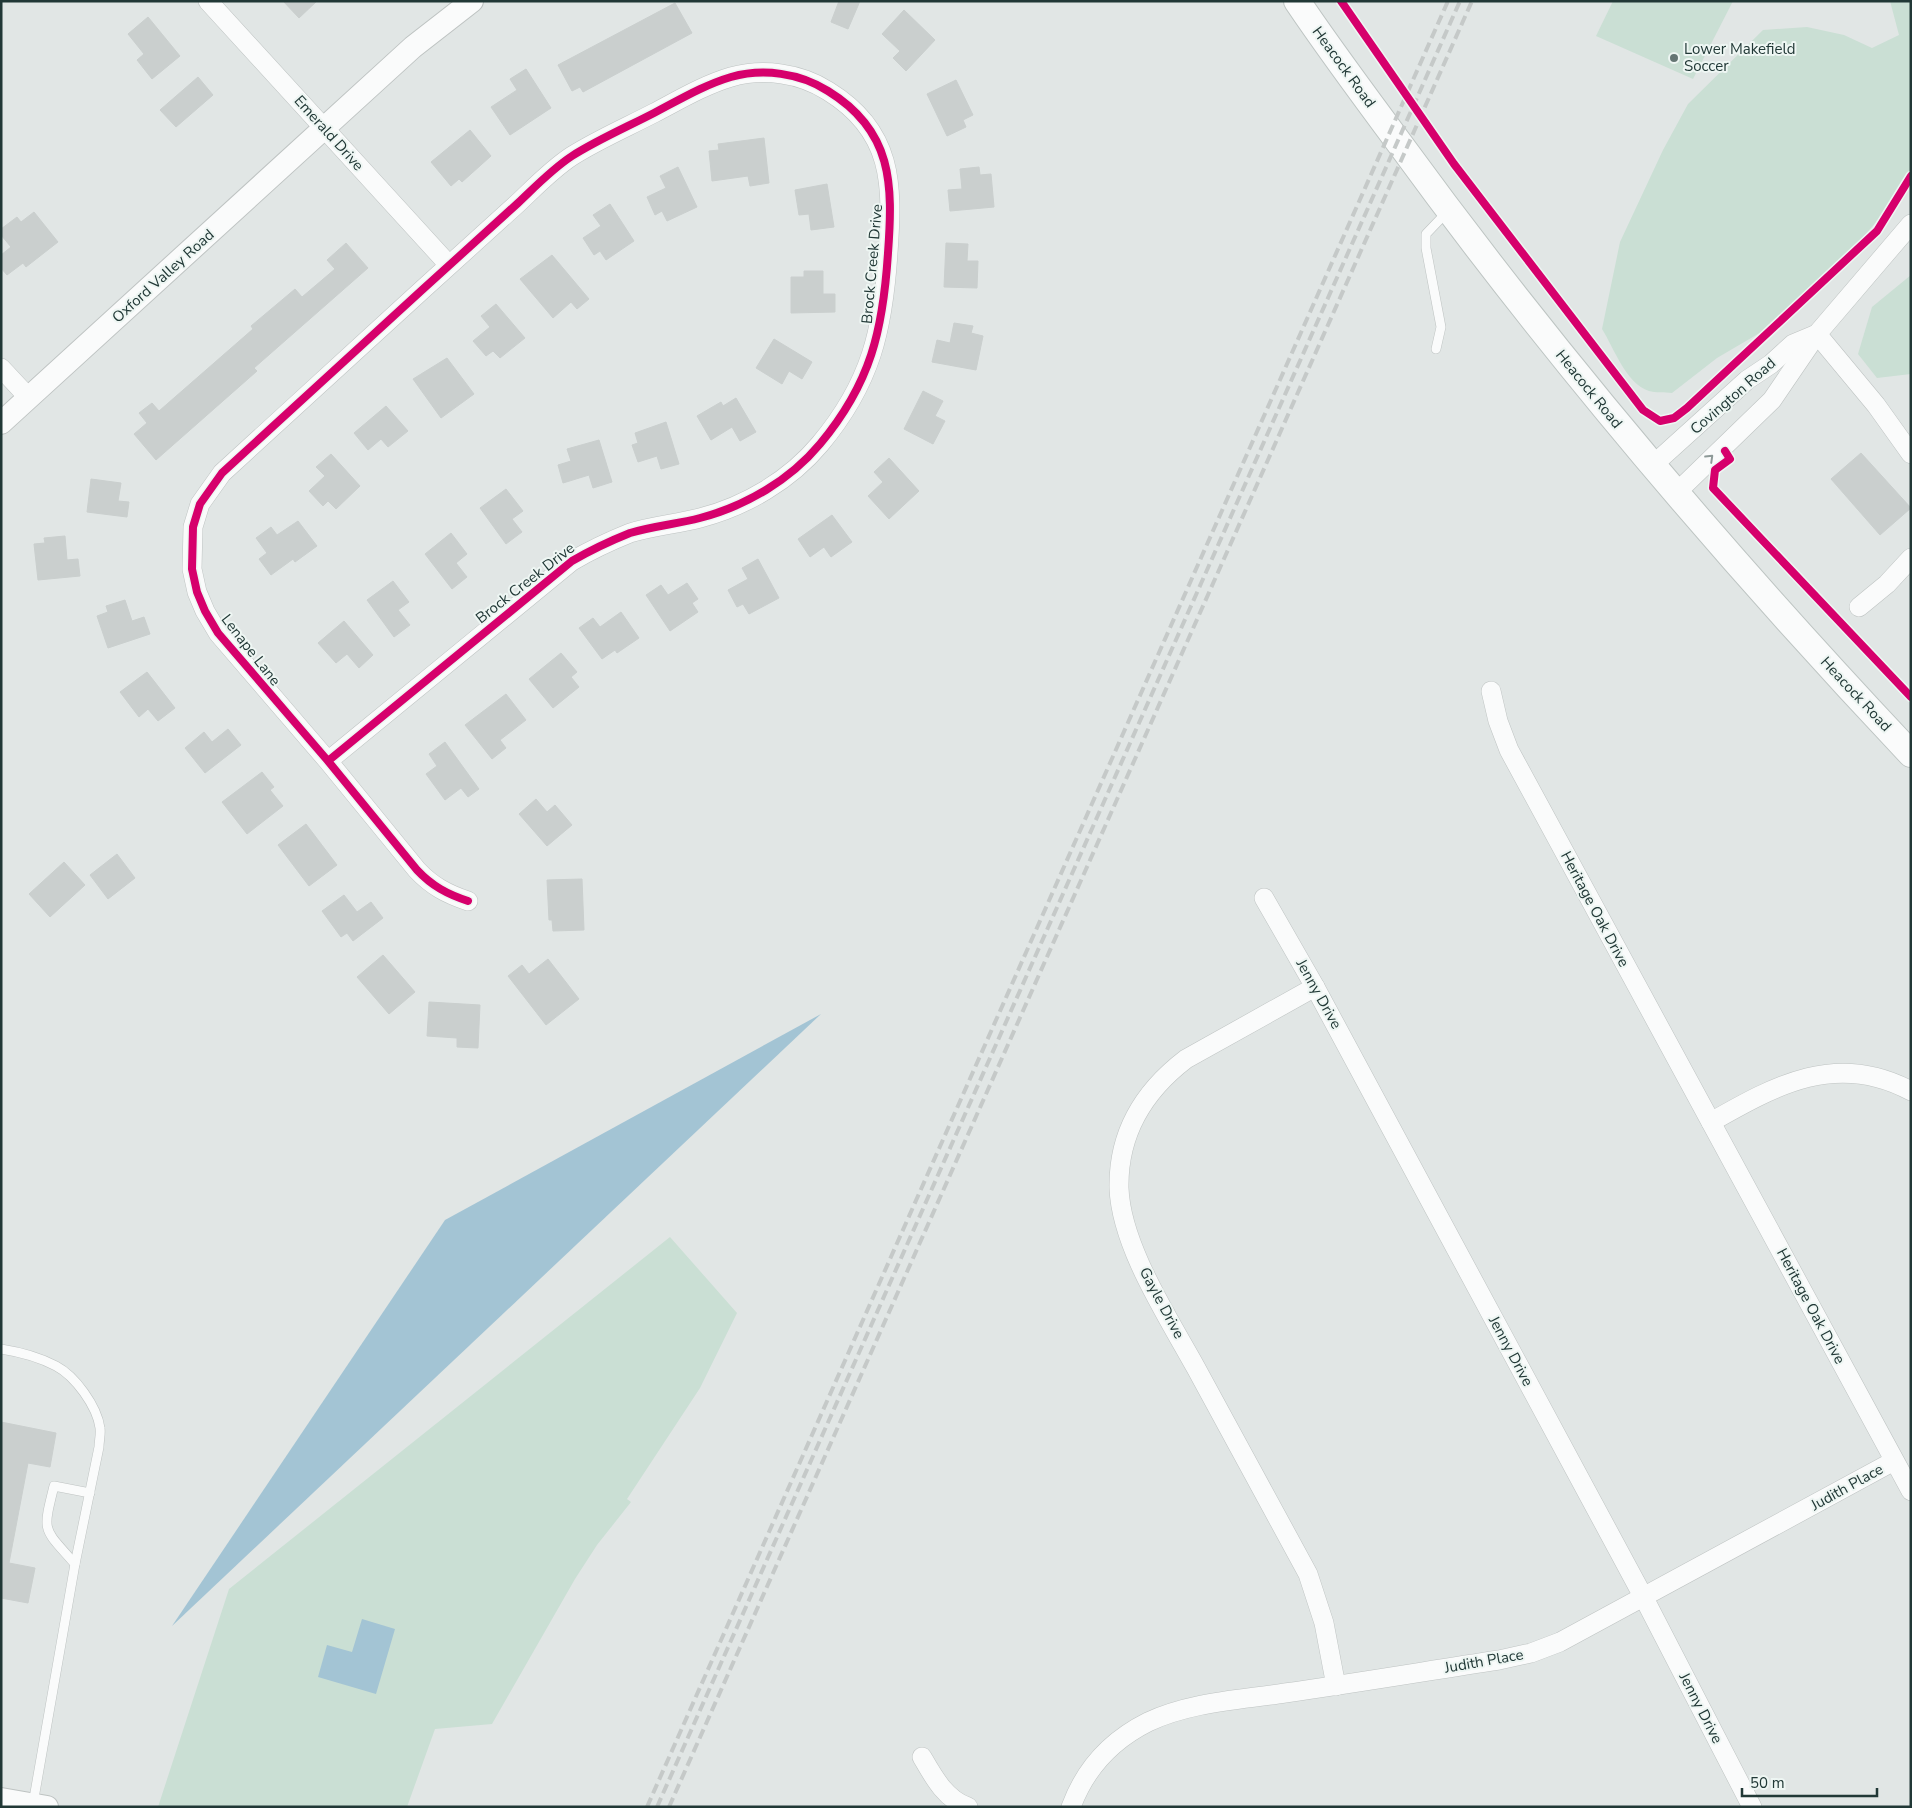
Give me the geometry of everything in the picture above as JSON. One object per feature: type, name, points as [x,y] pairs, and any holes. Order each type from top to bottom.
[{"type":"main road","name":"Heacock Road","points":[[1297,1],[1449,210],[1595,398],[1746,574],[1911,754]]},
{"type":"street","name":"Emerald Drive","points":[[208,1],[449,265]]},
{"type":"street","name":"Oxford Valley Road","points":[[1,423],[413,47],[472,1]]},
{"type":"street","name":"Brock Creek Drive","points":[[328,761],[572,561],[601,545],[634,532],[703,517],[731,508],[757,496],[804,461],[820,444],[855,394],[879,331],[885,302],[892,200],[883,155],[872,132],[854,109],[843,100],[800,77],[773,73],[733,76],[706,86],[572,156],[449,265]]},
{"type":"street","name":"Covington Road","points":[[1676,493],[1772,400],[1817,334],[1911,224]]},
{"type":"street","name":"Lenape Lane","points":[[449,265],[222,473],[200,504],[193,527],[192,569],[197,592],[205,611],[218,633],[431,884],[446,894],[468,901]]},
{"type":"street","points":[[1817,334],[1876,405],[1911,454]]},
{"type":"street","name":"Covington Road","points":[[1653,466],[1747,380],[1771,364],[1793,344],[1817,334]]},
{"type":"street","points":[[1,368],[29,398]]},
{"type":"street","points":[[1859,607],[1887,584],[1911,558]]},
{"type":"street","name":"Heritage Oak Drive","points":[[1491,691],[1498,721],[1509,750],[1911,1490]]},
{"type":"street","name":"Jenny Drive","points":[[1264,898],[1315,987],[1644,1598],[1752,1807]]},
{"type":"street","name":"Gayle Drive","points":[[1315,987],[1186,1059],[1155,1086],[1138,1110],[1124,1142],[1119,1189],[1123,1214],[1132,1244],[1157,1295],[1308,1574],[1324,1623],[1336,1686]]},
{"type":"street","points":[[1711,1122],[1781,1084],[1809,1076],[1853,1073],[1883,1078],[1911,1091]]},
{"type":"street","name":"Judith Place","points":[[1070,1807],[1084,1778],[1093,1765],[1112,1746],[1149,1722],[1199,1706],[1499,1660],[1531,1653],[1560,1642],[1644,1598],[1894,1460]]},
{"type":"street","points":[[922,1757],[938,1783],[949,1796],[968,1807]]},
{"type":"street","points":[[1,1799],[40,1806]]},
{"type":"lane","points":[[1436,349],[1441,327],[1426,248],[1426,234],[1449,210]]},
{"type":"lane","points":[[1,1349],[27,1354],[58,1367],[76,1384],[88,1400],[97,1416],[100,1429],[90,1493],[75,1564],[40,1806]]},
{"type":"lane","points":[[75,1564],[48,1534],[46,1520],[54,1486],[90,1493]]},
{"type":"green space","name":"Lower Makefield Soccer","points":[[1613,1],[1733,1],[1693,79],[1596,36]]},
{"type":"green space","points":[[1890,1],[1911,1],[1911,175],[1890,206],[1857,244],[1809,293],[1763,331],[1717,358],[1672,393],[1651,392],[1641,387],[1627,373],[1602,329],[1620,242],[1663,150],[1688,104],[1763,30],[1807,27],[1844,35],[1872,48],[1899,35]]},
{"type":"green space","points":[[1911,275],[1911,374],[1877,378],[1858,354],[1872,307]]},
{"type":"green space","points":[[670,1237],[737,1313],[700,1388],[627,1499],[631,1502],[597,1545],[575,1579],[492,1724],[435,1729],[407,1807],[158,1807],[229,1589]]},
{"type":"water","points":[[821,1014],[172,1626],[445,1220]]},
{"type":"water","points":[[362,1619],[395,1629],[376,1694],[318,1677],[327,1645],[352,1652]]},
{"type":"building","points":[[283,1],[317,1],[299,18]]},
{"type":"building","points":[[839,1],[860,1],[848,29],[831,22]]},
{"type":"building","points":[[675,3],[692,33],[583,92],[580,87],[572,91],[558,65]]},
{"type":"building","points":[[904,10],[935,40],[906,71],[893,58],[900,51],[882,34]]},
{"type":"building","points":[[148,17],[180,56],[152,79],[137,60],[144,54],[128,34]]},
{"type":"building","points":[[526,69],[551,108],[510,135],[491,107],[517,90],[510,79]]},
{"type":"building","points":[[198,77],[213,95],[176,127],[160,110]]},
{"type":"building","points":[[956,80],[973,115],[963,120],[966,127],[947,136],[927,94]]},
{"type":"building","points":[[470,130],[491,156],[462,182],[459,179],[451,186],[431,162]]},
{"type":"building","points":[[764,138],[769,183],[750,186],[748,176],[712,181],[709,151],[719,150],[718,144]]},
{"type":"building","points":[[678,167],[697,207],[667,221],[662,211],[655,215],[647,197],[666,188],[660,176]]},
{"type":"building","points":[[979,167],[980,175],[991,174],[994,207],[950,211],[948,190],[962,189],[960,169]]},
{"type":"building","points":[[827,184],[834,227],[811,230],[809,214],[799,215],[795,190]]},
{"type":"building","points":[[610,204],[634,241],[606,260],[600,251],[594,255],[583,238],[601,226],[593,215]]},
{"type":"building","points":[[34,212],[58,242],[26,267],[23,263],[7,275],[1,268],[1,255],[11,247],[1,235],[1,229],[17,217],[21,222]]},
{"type":"building","points":[[346,243],[368,268],[254,368],[257,371],[156,460],[134,434],[147,423],[139,413],[152,403],[159,411],[253,329],[251,326],[295,289],[302,297],[335,269],[327,260]]},
{"type":"building","points":[[946,243],[968,244],[967,261],[978,261],[977,288],[944,287]]},
{"type":"building","points":[[552,255],[589,299],[577,309],[571,302],[553,318],[520,279]]},
{"type":"building","points":[[804,271],[823,271],[823,294],[835,294],[835,312],[791,313],[791,277],[804,277]]},
{"type":"building","points":[[496,304],[525,338],[500,358],[493,351],[486,356],[473,341],[490,327],[481,316]]},
{"type":"building","points":[[954,323],[973,326],[971,333],[983,336],[976,370],[932,362],[937,340],[950,343]]},
{"type":"building","points":[[774,339],[812,362],[802,379],[789,371],[782,384],[756,368]]},
{"type":"building","points":[[447,358],[474,394],[441,418],[413,379]]},
{"type":"building","points":[[923,391],[943,401],[935,416],[945,421],[933,444],[904,429]]},
{"type":"building","points":[[736,398],[756,432],[740,441],[732,427],[711,440],[697,416],[721,402],[723,406]]},
{"type":"building","points":[[386,406],[408,431],[388,447],[381,439],[368,450],[354,433]]},
{"type":"building","points":[[666,422],[679,464],[661,469],[657,456],[638,462],[632,445],[638,443],[635,433]]},
{"type":"building","points":[[599,440],[612,482],[593,488],[589,475],[563,483],[558,465],[571,461],[567,449]]},
{"type":"building","points":[[1861,453],[1911,508],[1880,535],[1831,479]]},
{"type":"building","points":[[331,454],[360,486],[336,509],[328,501],[323,506],[309,491],[325,476],[316,467]]},
{"type":"building","points":[[889,458],[919,491],[889,519],[868,496],[883,482],[874,472]]},
{"type":"building","points":[[91,479],[121,483],[118,501],[129,502],[127,517],[87,512]]},
{"type":"building","points":[[506,489],[523,511],[512,519],[522,532],[506,544],[480,508]]},
{"type":"building","points":[[832,515],[852,542],[831,557],[824,547],[810,557],[798,539]]},
{"type":"building","points":[[298,521],[317,546],[295,562],[293,559],[271,575],[259,559],[267,553],[256,538],[271,527],[277,535]]},
{"type":"building","points":[[451,533],[467,554],[456,563],[467,577],[452,589],[425,554]]},
{"type":"building","points":[[65,536],[67,560],[78,559],[80,576],[38,580],[34,544],[45,543],[44,538]]},
{"type":"building","points":[[758,559],[779,598],[749,614],[743,604],[737,607],[728,590],[748,579],[742,568]]},
{"type":"building","points":[[393,581],[409,602],[398,610],[410,625],[394,637],[367,600]]},
{"type":"building","points":[[687,583],[698,599],[692,603],[698,612],[670,631],[646,595],[661,585],[668,595]]},
{"type":"building","points":[[125,600],[132,621],[144,617],[150,634],[108,648],[97,616],[108,612],[106,606]]},
{"type":"building","points":[[621,612],[639,638],[617,653],[615,650],[602,659],[579,628],[593,618],[600,627]]},
{"type":"building","points":[[344,621],[373,655],[359,668],[347,654],[336,663],[318,643]]},
{"type":"building","points":[[561,653],[577,672],[571,677],[579,687],[553,708],[529,679]]},
{"type":"building","points":[[147,672],[175,708],[158,721],[148,709],[139,717],[120,692]]},
{"type":"building","points":[[506,694],[526,720],[500,740],[506,748],[492,759],[465,725]]},
{"type":"building","points":[[228,729],[241,745],[205,773],[185,748],[204,732],[212,742]]},
{"type":"building","points":[[445,742],[479,789],[468,797],[461,788],[445,800],[426,774],[437,766],[429,754]]},
{"type":"building","points":[[262,772],[274,787],[270,790],[283,806],[247,834],[222,802]]},
{"type":"building","points":[[536,799],[547,812],[555,805],[572,825],[547,846],[519,814]]},
{"type":"building","points":[[306,824],[337,865],[309,886],[278,845]]},
{"type":"building","points":[[117,854],[135,878],[108,899],[90,875]]},
{"type":"building","points":[[64,862],[85,885],[50,917],[29,894]]},
{"type":"building","points":[[582,879],[584,930],[553,931],[552,920],[549,920],[547,880]]},
{"type":"building","points":[[344,895],[357,912],[371,902],[383,918],[353,941],[347,933],[341,937],[322,911]]},
{"type":"building","points":[[383,955],[415,992],[389,1014],[357,977]]},
{"type":"building","points":[[548,959],[579,999],[546,1025],[508,976],[522,965],[529,974]]},
{"type":"building","points":[[429,1002],[480,1005],[478,1048],[457,1047],[457,1038],[427,1036]]},
{"type":"building","points":[[1,1422],[56,1433],[50,1467],[28,1463],[9,1563],[35,1568],[28,1603],[1,1598]]},
{"type":"railway","points":[[647,1807],[1448,1]]},
{"type":"railway","points":[[657,1807],[1460,1]]},
{"type":"railway","points":[[669,1807],[1472,1]]},
{"type":"cycle path","points":[[1341,1],[1454,164],[1643,410],[1660,421],[1674,418],[1687,408],[1877,231],[1911,176]]},
{"type":"cycle path","points":[[328,761],[572,561],[630,533],[700,518],[750,499],[781,480],[820,444],[837,421],[863,377],[878,331],[886,281],[890,204],[884,161],[877,142],[866,123],[849,107],[828,91],[806,80],[781,74],[743,74],[701,88],[572,156],[544,178],[222,473],[200,504],[193,527],[192,569],[197,592],[205,611],[218,633],[328,761],[417,870],[440,889],[468,901]]},
{"type":"cycle path","points":[[1725,451],[1730,459],[1715,470],[1713,488],[1911,697]]},
{"type":"place","name":"Lower Makefield Soccer","points":[[1674,58]]}]
